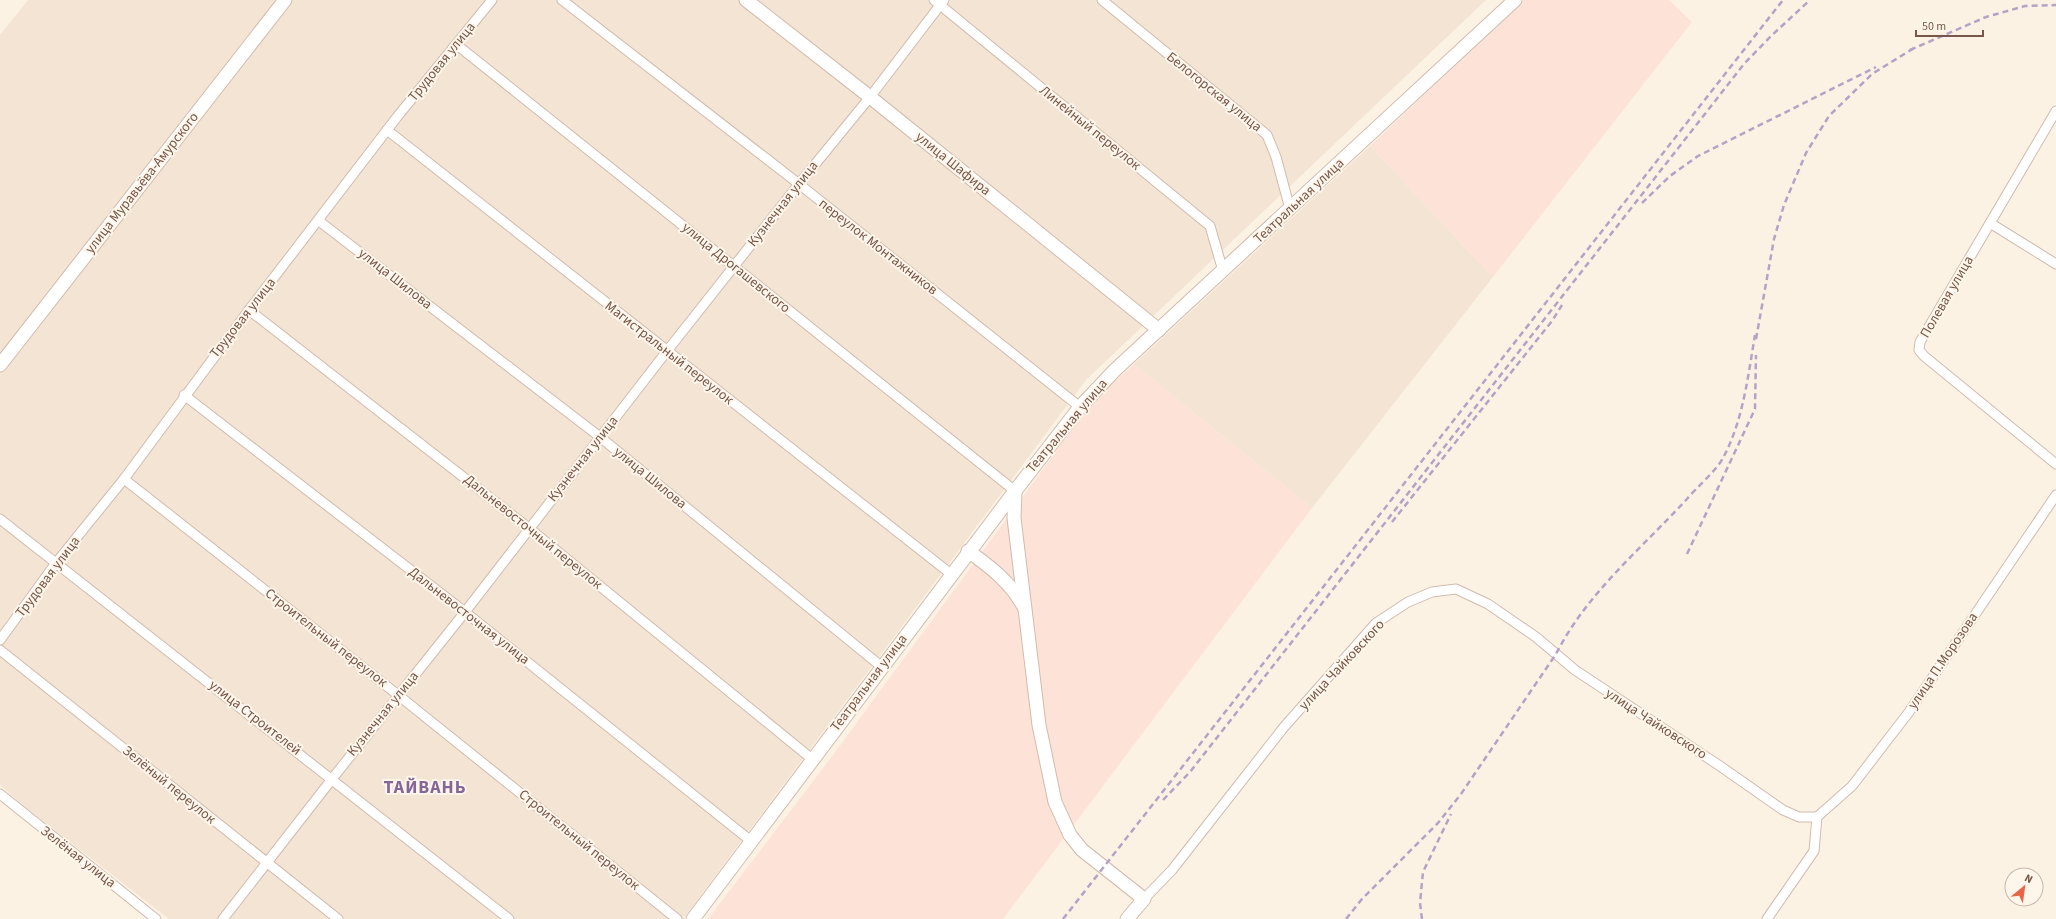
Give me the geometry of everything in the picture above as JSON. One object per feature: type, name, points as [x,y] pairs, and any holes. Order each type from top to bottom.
[{"type":"street","name":"улица Муравьёва-Амурского","points":[[0,365],[285,0]]},
{"type":"street","name":"Трудовая улица","points":[[0,640],[56,563],[124,479],[184,395],[249,310],[388,130],[492,0]]},
{"type":"street","name":"переулок Монтажников","points":[[562,0],[799,184],[1080,407]]},
{"type":"street","name":"улица Шафира","points":[[746,0],[870,97],[1159,330]]},
{"type":"street","name":"Белогорская улица","points":[[1102,0],[1267,135],[1276,156],[1290,209]]},
{"type":"street","name":"Театральная улица","points":[[693,919],[968,551],[1080,407],[1115,370],[1515,0]]},
{"type":"street","name":"Кузнечная улица","points":[[223,919],[332,778],[530,529],[667,351],[870,97],[939,2]]},
{"type":"street","name":"Линейный переулок","points":[[939,2],[1210,226],[1223,271]]},
{"type":"street","name":"улица Дрогашевского","points":[[457,45],[1015,491]]},
{"type":"street","name":"Полевая улица","points":[[2056,111],[1920,342],[1919,350],[1924,356],[2056,464]]},
{"type":"street","name":"Магистральный переулок","points":[[388,130],[951,574]]},
{"type":"street","name":"улица Шилова","points":[[319,221],[600,437],[882,667]]},
{"type":"street","points":[[1990,223],[2056,264]]},
{"type":"street","name":"Дальневосточный переулок","points":[[249,310],[530,529],[812,759]]},
{"type":"street","name":"Дальневосточная улица","points":[[184,395],[465,612],[751,841]]},
{"type":"street","name":"Строительный переулок","points":[[124,479],[398,695],[677,919]]},
{"type":"street","points":[[1015,491],[1014,518],[1039,725],[1055,802],[1063,824],[1070,836],[1082,850],[1144,899]]},
{"type":"street","name":"улица П.Морозова","points":[[1817,817],[1852,786],[1909,712],[2053,507],[2056,495]]},
{"type":"street","name":"улица Строителей","points":[[0,519],[332,778],[508,919]]},
{"type":"street","points":[[968,551],[1006,580],[1017,594],[1026,611]]},
{"type":"street","name":"улица Чайковского","points":[[1127,919],[1172,870],[1284,727],[1376,624],[1408,602],[1432,592],[1456,589],[1488,604],[1536,638],[1575,670],[1720,766],[1783,810],[1799,817],[1817,817]]},
{"type":"street","name":"Зелёный переулок","points":[[0,650],[338,919]]},
{"type":"street","name":"Зелёная улица","points":[[0,794],[156,919]]},
{"type":"street","points":[[1767,919],[1814,851],[1817,817]]},
{"type":"shaded area","points":[[28,0],[1486,0],[1086,380],[683,919],[169,919],[25,807],[0,785],[0,35]]},
{"type":"shaded area","points":[[1524,0],[1669,0],[1692,22],[1493,277],[1370,146]]},
{"type":"shaded area","points":[[1370,146],[1493,277],[1312,508],[1134,364]]},
{"type":"shaded area","points":[[1134,364],[1312,508],[1003,919],[708,919],[833,755],[1090,405]]},
{"type":"railway","points":[[1063,919],[1783,0]]},
{"type":"railway","points":[[1163,800],[1190,772],[1744,64],[1771,36],[1810,0]]},
{"type":"railway","points":[[1910,50],[1986,17],[2025,6],[2056,5]]},
{"type":"railway","points":[[1756,339],[1774,239],[1784,205],[1806,153],[1829,116],[1872,74],[1914,48]]},
{"type":"railway","points":[[1642,203],[1670,176],[1698,156],[1876,67]]},
{"type":"railway","points":[[1392,522],[1552,321],[1562,305]]},
{"type":"railway","points":[[1346,919],[1362,899],[1438,823],[1461,794],[1556,654],[1583,611],[1599,591],[1720,463],[1730,444],[1740,414],[1755,335]]},
{"type":"railway","points":[[1687,554],[1755,409],[1756,355]]},
{"type":"railway","points":[[1422,919],[1420,903],[1423,872],[1451,814]]},
{"type":"district","name":"ТАЙВАНЬ","points":[[425,787]]}]
